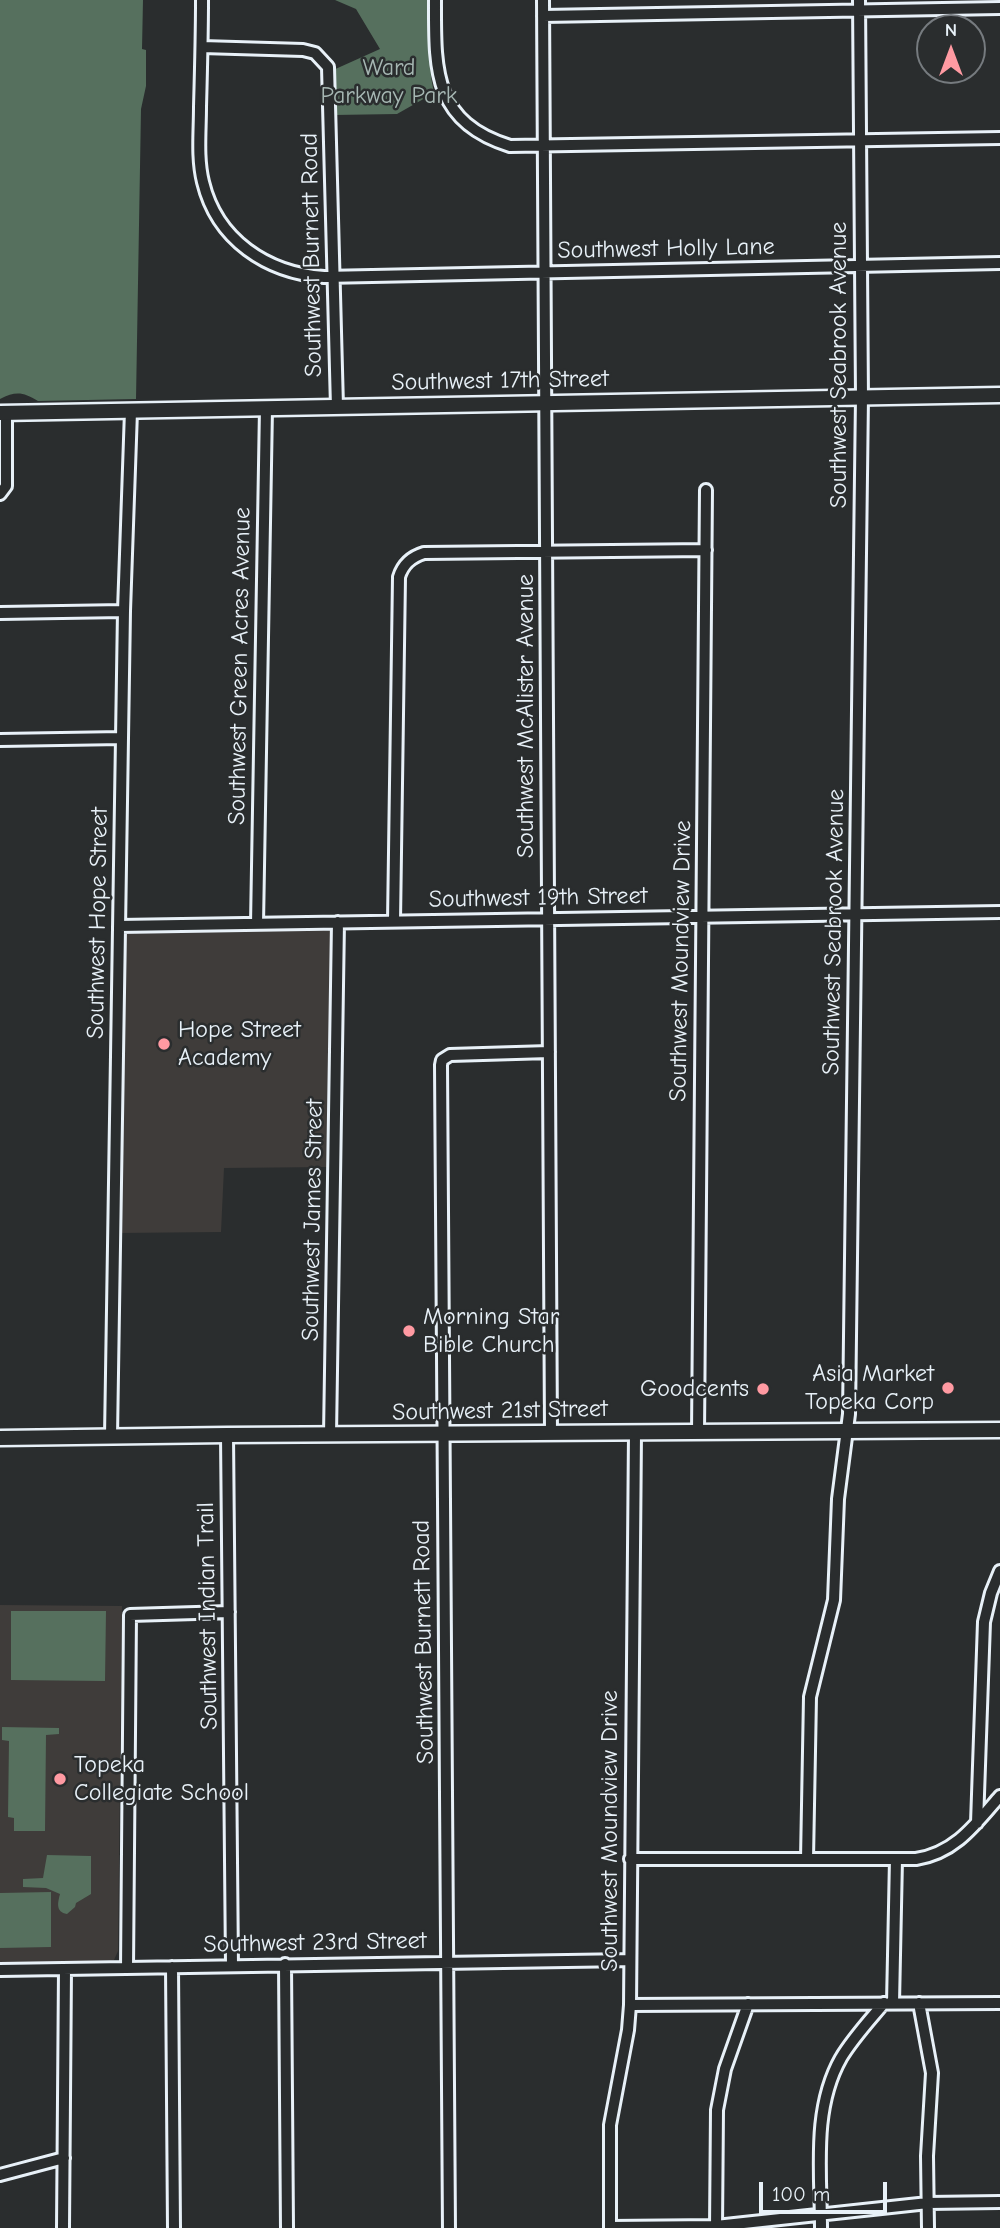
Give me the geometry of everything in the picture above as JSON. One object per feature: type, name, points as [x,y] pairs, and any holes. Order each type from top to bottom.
[{"type":"main road","name":"Southwest 17th Street","points":[[3,413],[1000,395]]},
{"type":"main road","name":"Southwest 21st Street","points":[[0,1438],[227,1434],[443,1435],[1000,1430]]},
{"type":"street","points":[[202,0],[200,169],[216,215],[243,247],[273,266],[298,274],[333,277]]},
{"type":"street","points":[[435,0],[437,73],[451,105],[471,127],[496,142],[515,147],[1000,138]]},
{"type":"street","name":"Southwest McAlister Avenue","points":[[544,0],[551,1432]]},
{"type":"street","points":[[543,16],[859,5],[1000,8]]},
{"type":"street","name":"Southwest Seabrook Avenue","points":[[807,1859],[808,1715],[813,1679],[834,1600],[838,1499],[848,1432],[862,397],[859,5]]},
{"type":"street","name":"Southwest Burnett Road","points":[[202,47],[303,50],[315,54],[328,67],[337,407]]},
{"type":"street","name":"Southwest Holly Lane","points":[[333,277],[1000,263]]},
{"type":"street","name":"Southwest Green Acres Avenue","points":[[257,924],[266,408]]},
{"type":"street","name":"Southwest Hope Street","points":[[111,1436],[124,611],[131,411]]},
{"type":"street","points":[[0,494],[6,486],[3,413]]},
{"type":"street","name":"Southwest Moundview Drive","points":[[698,1432],[706,490]]},
{"type":"street","points":[[394,921],[399,577],[404,565],[420,554],[706,550]]},
{"type":"street","points":[[0,613],[124,611]]},
{"type":"street","points":[[0,740],[122,738]]},
{"type":"street","name":"Southwest 19th Street","points":[[119,926],[1000,912]]},
{"type":"street","name":"Southwest James Street","points":[[330,1435],[338,922]]},
{"type":"street","name":"Southwest Burnett Road","points":[[449,2228],[441,1065],[445,1057],[549,1052]]},
{"type":"street","name":"Southwest Moundview Drive","points":[[610,2227],[610,2125],[628,2030],[630,2005],[635,1433]]},
{"type":"street","name":"Southwest Indian Trail","points":[[227,1434],[232,1966]]},
{"type":"street","points":[[977,1823],[984,1622],[990,1594],[1000,1571]]},
{"type":"street","points":[[127,1968],[130,1615],[229,1612]]},
{"type":"street","points":[[630,1859],[916,1859],[943,1852],[956,1844],[1000,1796]]},
{"type":"street","points":[[821,2228],[821,2138],[828,2091],[846,2051],[889,2003],[896,1859]]},
{"type":"street","name":"Southwest 23rd Street","points":[[0,1970],[630,1960]]},
{"type":"street","points":[[285,1965],[286,2228]]},
{"type":"street","points":[[172,1968],[174,2228]]},
{"type":"street","points":[[63,2228],[65,1969]]},
{"type":"street","points":[[919,2003],[932,2073],[927,2156],[928,2228]]},
{"type":"street","points":[[630,2005],[1000,2003]]},
{"type":"street","points":[[716,2227],[715,2138],[719,2100],[725,2069],[748,2004]]},
{"type":"street","points":[[0,2175],[64,2158]]},
{"type":"street","points":[[610,2227],[716,2227],[928,2203],[1000,2202]]},
{"type":"shaded area","points":[[326,927],[331,934],[328,1167],[224,1168],[221,1232],[118,1233],[125,932]]},
{"type":"shaded area","name":"Topeka Collegiate School","points":[[0,1605],[122,1606],[118,1951],[114,1960],[0,1965]]},
{"type":"green space","points":[[0,0],[143,0],[142,49],[146,50],[146,86],[141,109],[136,399],[38,401],[19,394],[0,399]]},
{"type":"green space","name":"Ward Parkway Park","points":[[335,0],[428,0],[434,93],[397,114],[334,115],[331,71],[380,49],[356,9]]},
{"type":"green space","points":[[11,1611],[106,1611],[105,1681],[11,1680]]},
{"type":"green space","points":[[2,1727],[59,1728],[59,1734],[46,1735],[45,1831],[14,1831],[14,1818],[8,1817],[9,1741],[2,1740]]},
{"type":"green space","points":[[47,1855],[91,1856],[91,1894],[76,1903],[67,1914],[59,1909],[60,1894],[46,1888],[23,1887],[23,1879],[43,1878]]},
{"type":"green space","points":[[51,1892],[51,1947],[0,1948],[0,1893]]},
{"type":"place","name":"Hope Street Academy","points":[[164,1044]]},
{"type":"place","name":"Morning Star Bible Church","points":[[409,1331]]},
{"type":"place","name":"Asia Market Topeka Corp","points":[[948,1388]]},
{"type":"place","name":"Goodcents","points":[[763,1389]]},
{"type":"place","name":"Topeka Collegiate School","points":[[60,1779]]}]
